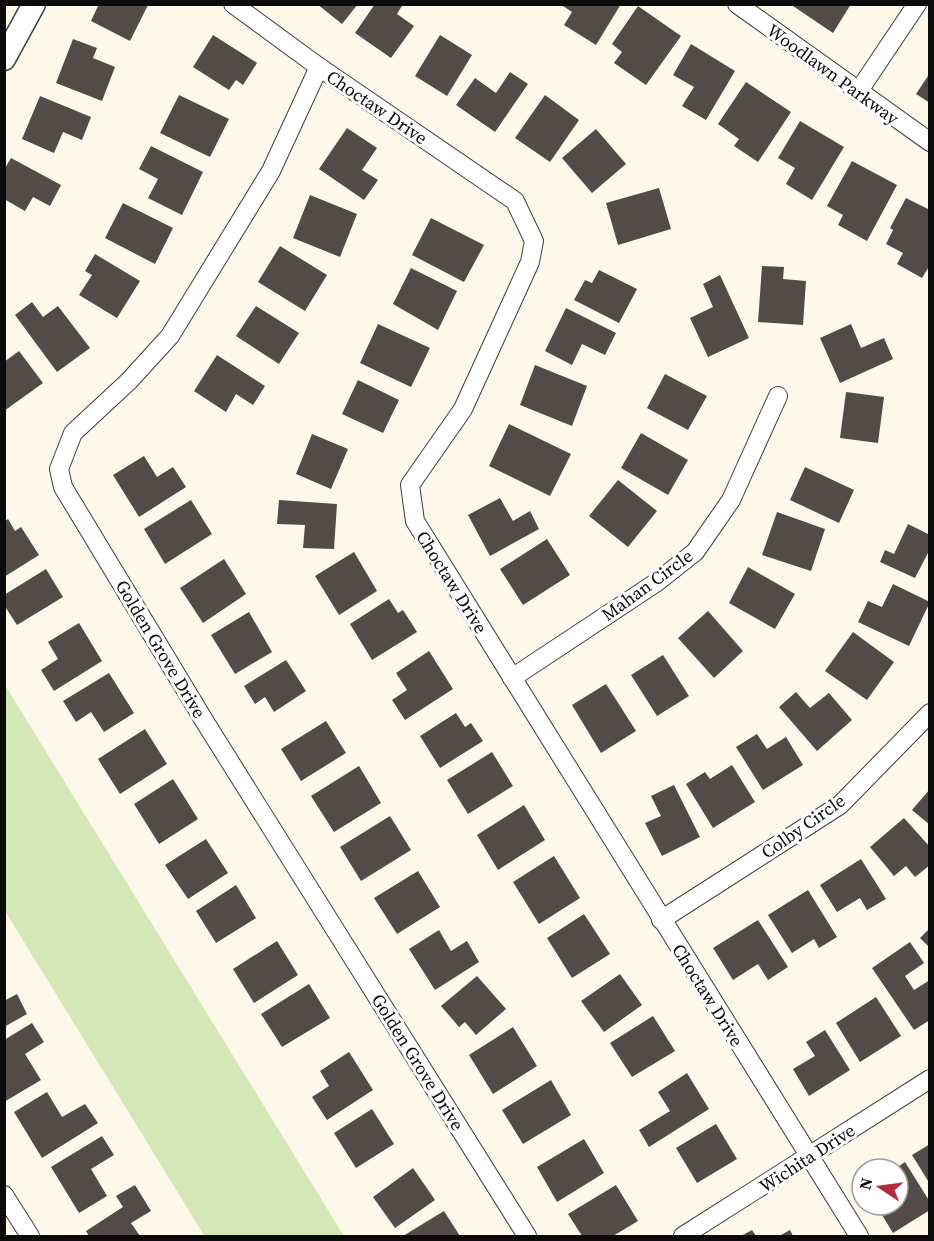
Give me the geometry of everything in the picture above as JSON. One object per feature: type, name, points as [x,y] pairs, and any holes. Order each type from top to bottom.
[{"type":"street","points":[[4,59],[34,4]]},
{"type":"street","name":"Choctaw Drive","points":[[233,4],[319,67],[515,201],[534,241],[530,262],[463,409],[410,485],[415,521],[859,1236]]},
{"type":"street","name":"Woodlawn Parkway","points":[[737,4],[930,142]]},
{"type":"street","points":[[858,92],[917,4]]},
{"type":"street","name":"Golden Grove Drive","points":[[319,67],[271,171],[170,336],[129,381],[73,433],[59,470],[63,487],[193,702],[527,1236]]},
{"type":"street","name":"Mahan Circle","points":[[512,678],[657,582],[695,552],[731,500],[778,396]]},
{"type":"street","name":"Colby Circle","points":[[662,920],[840,805],[930,713]]},
{"type":"street","name":"Wichita Drive","points":[[683,1236],[930,1079]]},
{"type":"street","points":[[4,1195],[30,1236]]},
{"type":"green space","points":[[5,685],[344,1236],[205,1236],[199,1227],[5,911]]},
{"type":"building","points":[[94,4],[148,5],[130,41],[91,21],[98,6]]},
{"type":"building","points":[[317,4],[358,4],[342,24]]},
{"type":"building","points":[[375,4],[403,4],[397,14],[414,26],[391,58],[355,33]]},
{"type":"building","points":[[560,4],[621,4],[596,45],[564,25],[572,12]]},
{"type":"building","points":[[790,4],[851,4],[833,33]]},
{"type":"building","points":[[638,6],[681,36],[646,85],[614,63],[622,52],[612,44]]},
{"type":"building","points":[[213,35],[257,63],[243,85],[236,80],[229,90],[193,67]]},
{"type":"building","points":[[440,35],[472,55],[447,96],[415,76]]},
{"type":"building","points":[[73,39],[97,48],[93,58],[115,67],[102,101],[56,83]]},
{"type":"building","points":[[691,44],[735,71],[706,120],[682,106],[694,87],[673,75]]},
{"type":"building","points":[[510,72],[528,84],[495,132],[456,105],[475,78],[496,93]]},
{"type":"building","points":[[930,73],[930,103],[916,94]]},
{"type":"building","points":[[746,82],[791,112],[758,162],[734,146],[739,139],[718,124]]},
{"type":"building","points":[[179,95],[229,119],[210,157],[160,133]]},
{"type":"building","points":[[545,95],[579,120],[550,162],[515,138]]},
{"type":"building","points":[[40,96],[91,117],[82,140],[63,132],[54,153],[22,139]]},
{"type":"building","points":[[800,121],[844,147],[812,200],[786,184],[795,168],[778,158]]},
{"type":"building","points":[[347,128],[377,148],[362,170],[378,180],[364,200],[319,169]]},
{"type":"building","points":[[596,129],[626,164],[592,193],[562,158]]},
{"type":"building","points":[[151,146],[203,172],[182,215],[148,198],[158,179],[139,169]]},
{"type":"building","points":[[11,158],[61,185],[50,206],[33,197],[25,211],[4,199],[4,170]]},
{"type":"building","points":[[852,161],[897,185],[867,241],[838,225],[843,215],[827,206]]},
{"type":"building","points":[[659,188],[671,229],[618,245],[606,203]]},
{"type":"building","points":[[310,195],[357,214],[340,257],[293,238]]},
{"type":"building","points":[[906,198],[930,210],[930,265],[922,278],[897,264],[903,253],[886,244],[893,230],[890,228]]},
{"type":"building","points":[[123,203],[173,228],[155,264],[105,238]]},
{"type":"building","points":[[431,218],[484,245],[464,282],[412,255]]},
{"type":"building","points":[[280,246],[327,275],[305,311],[258,282]]},
{"type":"building","points":[[95,254],[140,281],[117,318],[79,295],[92,275],[85,271]]},
{"type":"building","points":[[762,266],[784,267],[783,279],[806,281],[803,325],[758,322]]},
{"type":"building","points":[[411,268],[457,291],[438,330],[393,304]]},
{"type":"building","points":[[599,270],[637,289],[619,323],[574,300],[585,280],[592,283]]},
{"type":"building","points":[[720,275],[749,338],[708,357],[690,318],[713,307],[703,284]]},
{"type":"building","points":[[32,302],[43,317],[58,306],[90,348],[57,372],[15,315]]},
{"type":"building","points":[[256,306],[299,333],[279,364],[236,336]]},
{"type":"building","points":[[566,308],[616,333],[605,355],[582,344],[572,365],[545,351]]},
{"type":"building","points":[[378,324],[430,348],[411,387],[360,363]]},
{"type":"building","points":[[851,324],[861,348],[884,338],[893,359],[840,383],[820,338]]},
{"type":"building","points":[[19,351],[43,383],[4,411],[4,362]]},
{"type":"building","points":[[217,355],[265,386],[253,405],[236,394],[226,412],[194,391]]},
{"type":"building","points":[[535,365],[587,386],[572,426],[520,405]]},
{"type":"building","points":[[665,374],[707,396],[688,430],[647,408]]},
{"type":"building","points":[[358,380],[399,400],[383,433],[342,414]]},
{"type":"building","points":[[846,392],[884,397],[878,443],[840,438]]},
{"type":"building","points":[[509,424],[571,454],[550,496],[489,466]]},
{"type":"building","points":[[641,433],[688,460],[668,495],[621,468]]},
{"type":"building","points":[[312,434],[348,449],[331,489],[296,474]]},
{"type":"building","points":[[144,456],[157,477],[173,467],[186,487],[139,517],[113,475]]},
{"type":"building","points":[[805,467],[854,490],[839,523],[790,500]]},
{"type":"building","points":[[618,480],[657,511],[628,547],[589,516]]},
{"type":"building","points":[[500,498],[513,521],[530,511],[539,529],[490,556],[468,515]]},
{"type":"building","points":[[191,500],[212,534],[165,564],[144,529]]},
{"type":"building","points":[[279,500],[337,504],[334,549],[303,548],[305,525],[277,524]]},
{"type":"building","points":[[777,512],[825,529],[811,571],[762,555]]},
{"type":"building","points":[[8,519],[15,531],[21,527],[39,555],[4,577],[4,522]]},
{"type":"building","points":[[908,524],[930,535],[930,549],[915,578],[880,562],[885,550],[894,554]]},
{"type":"building","points":[[547,539],[570,575],[523,605],[500,569]]},
{"type":"building","points":[[354,552],[377,591],[339,615],[315,576]]},
{"type":"building","points":[[224,559],[246,594],[203,623],[180,588]]},
{"type":"building","points":[[748,567],[795,594],[775,629],[729,603]]},
{"type":"building","points":[[46,569],[63,597],[17,625],[4,605],[4,595]]},
{"type":"building","points":[[893,584],[930,602],[909,646],[858,622],[868,601],[882,607]]},
{"type":"building","points":[[389,599],[398,613],[403,610],[417,632],[372,660],[350,624]]},
{"type":"building","points":[[708,611],[743,651],[714,678],[678,638]]},
{"type":"building","points":[[249,612],[272,652],[235,674],[211,635]]},
{"type":"building","points":[[79,623],[102,661],[54,691],[41,670],[58,659],[48,642]]},
{"type":"building","points":[[853,632],[894,662],[867,700],[825,671]]},
{"type":"building","points":[[429,651],[453,689],[405,720],[392,700],[407,690],[396,673]]},
{"type":"building","points":[[663,655],[689,696],[657,716],[631,675]]},
{"type":"building","points":[[286,660],[306,691],[274,712],[265,697],[255,704],[244,686]]},
{"type":"building","points":[[109,673],[134,713],[104,732],[91,712],[76,722],[63,701]]},
{"type":"building","points":[[606,684],[636,731],[601,753],[572,705]]},
{"type":"building","points":[[796,692],[810,708],[829,693],[852,720],[817,751],[779,707]]},
{"type":"building","points":[[456,713],[465,727],[471,723],[483,741],[440,768],[420,736]]},
{"type":"building","points":[[326,721],[346,753],[301,781],[281,749]]},
{"type":"building","points":[[145,729],[167,764],[120,794],[98,759]]},
{"type":"building","points":[[757,734],[767,749],[786,737],[803,765],[763,790],[736,747]]},
{"type":"building","points":[[492,752],[513,786],[468,814],[447,780]]},
{"type":"building","points":[[732,765],[755,802],[713,828],[686,784],[705,772],[710,779]]},
{"type":"building","points":[[359,766],[381,803],[334,832],[311,796]]},
{"type":"building","points":[[173,779],[198,819],[159,844],[134,804]]},
{"type":"building","points":[[674,785],[700,837],[662,856],[645,823],[661,816],[651,796]]},
{"type":"building","points":[[930,789],[930,825],[912,810]]},
{"type":"building","points":[[524,805],[545,840],[498,870],[477,835]]},
{"type":"building","points":[[390,816],[411,850],[361,881],[340,847]]},
{"type":"building","points":[[904,818],[930,847],[930,865],[915,877],[906,866],[894,876],[870,847]]},
{"type":"building","points":[[206,839],[228,873],[188,899],[165,865]]},
{"type":"building","points":[[554,856],[580,898],[539,924],[513,882]]},
{"type":"building","points":[[861,859],[886,899],[867,910],[860,898],[837,912],[820,885]]},
{"type":"building","points":[[418,871],[440,907],[397,934],[374,898]]},
{"type":"building","points":[[236,885],[256,918],[216,943],[196,911]]},
{"type":"building","points":[[808,890],[837,937],[819,948],[814,939],[792,953],[768,915]]},
{"type":"building","points":[[584,914],[610,954],[572,978],[547,938]]},
{"type":"building","points":[[758,920],[788,967],[768,980],[758,964],[733,980],[713,948]]},
{"type":"building","points":[[930,928],[930,948],[920,938]]},
{"type":"building","points":[[439,930],[451,951],[467,941],[479,962],[435,990],[409,949]]},
{"type":"building","points":[[277,941],[298,975],[254,1003],[233,969]]},
{"type":"building","points":[[910,942],[924,963],[905,976],[914,990],[930,980],[930,1020],[914,1030],[872,968]]},
{"type":"building","points":[[620,974],[642,1005],[604,1032],[581,1001]]},
{"type":"building","points":[[477,976],[506,1009],[476,1035],[465,1022],[459,1027],[441,1006]]},
{"type":"building","points":[[309,984],[330,1018],[282,1047],[261,1014]]},
{"type":"building","points":[[17,994],[27,1014],[4,1027],[4,1001]]},
{"type":"building","points":[[876,997],[901,1036],[860,1062],[836,1023]]},
{"type":"building","points":[[653,1016],[675,1051],[632,1077],[610,1043]]},
{"type":"building","points":[[32,1023],[44,1042],[25,1054],[41,1080],[4,1102],[4,1040]]},
{"type":"building","points":[[513,1027],[537,1066],[493,1094],[469,1055]]},
{"type":"building","points":[[825,1030],[850,1070],[809,1096],[793,1069],[815,1056],[806,1042]]},
{"type":"building","points":[[349,1052],[373,1090],[327,1120],[312,1097],[329,1086],[320,1071]]},
{"type":"building","points":[[687,1073],[709,1109],[649,1147],[639,1130],[670,1111],[658,1092]]},
{"type":"building","points":[[551,1080],[571,1115],[523,1144],[502,1110]]},
{"type":"building","points":[[47,1092],[62,1117],[85,1104],[98,1123],[42,1158],[14,1112]]},
{"type":"building","points":[[372,1109],[394,1144],[356,1168],[334,1133]]},
{"type":"building","points":[[716,1124],[737,1159],[697,1183],[676,1148]]},
{"type":"building","points":[[102,1136],[114,1155],[91,1169],[107,1196],[79,1213],[51,1167]]},
{"type":"building","points":[[584,1139],[604,1173],[557,1202],[537,1167]]},
{"type":"building","points":[[930,1144],[930,1184],[912,1155]]},
{"type":"building","points":[[413,1168],[435,1200],[395,1228],[373,1197]]},
{"type":"building","points":[[910,1170],[930,1202],[930,1210],[893,1233],[883,1217],[910,1217]]},
{"type":"building","points":[[135,1185],[151,1211],[131,1223],[140,1236],[89,1236],[86,1231],[123,1207],[116,1196]]},
{"type":"building","points":[[616,1185],[638,1221],[613,1236],[582,1236],[568,1214]]},
{"type":"building","points":[[444,1211],[460,1236],[403,1236]]},
{"type":"building","points":[[752,1230],[756,1236],[741,1236]]},
{"type":"building","points":[[790,1230],[793,1236],[779,1236]]}]
